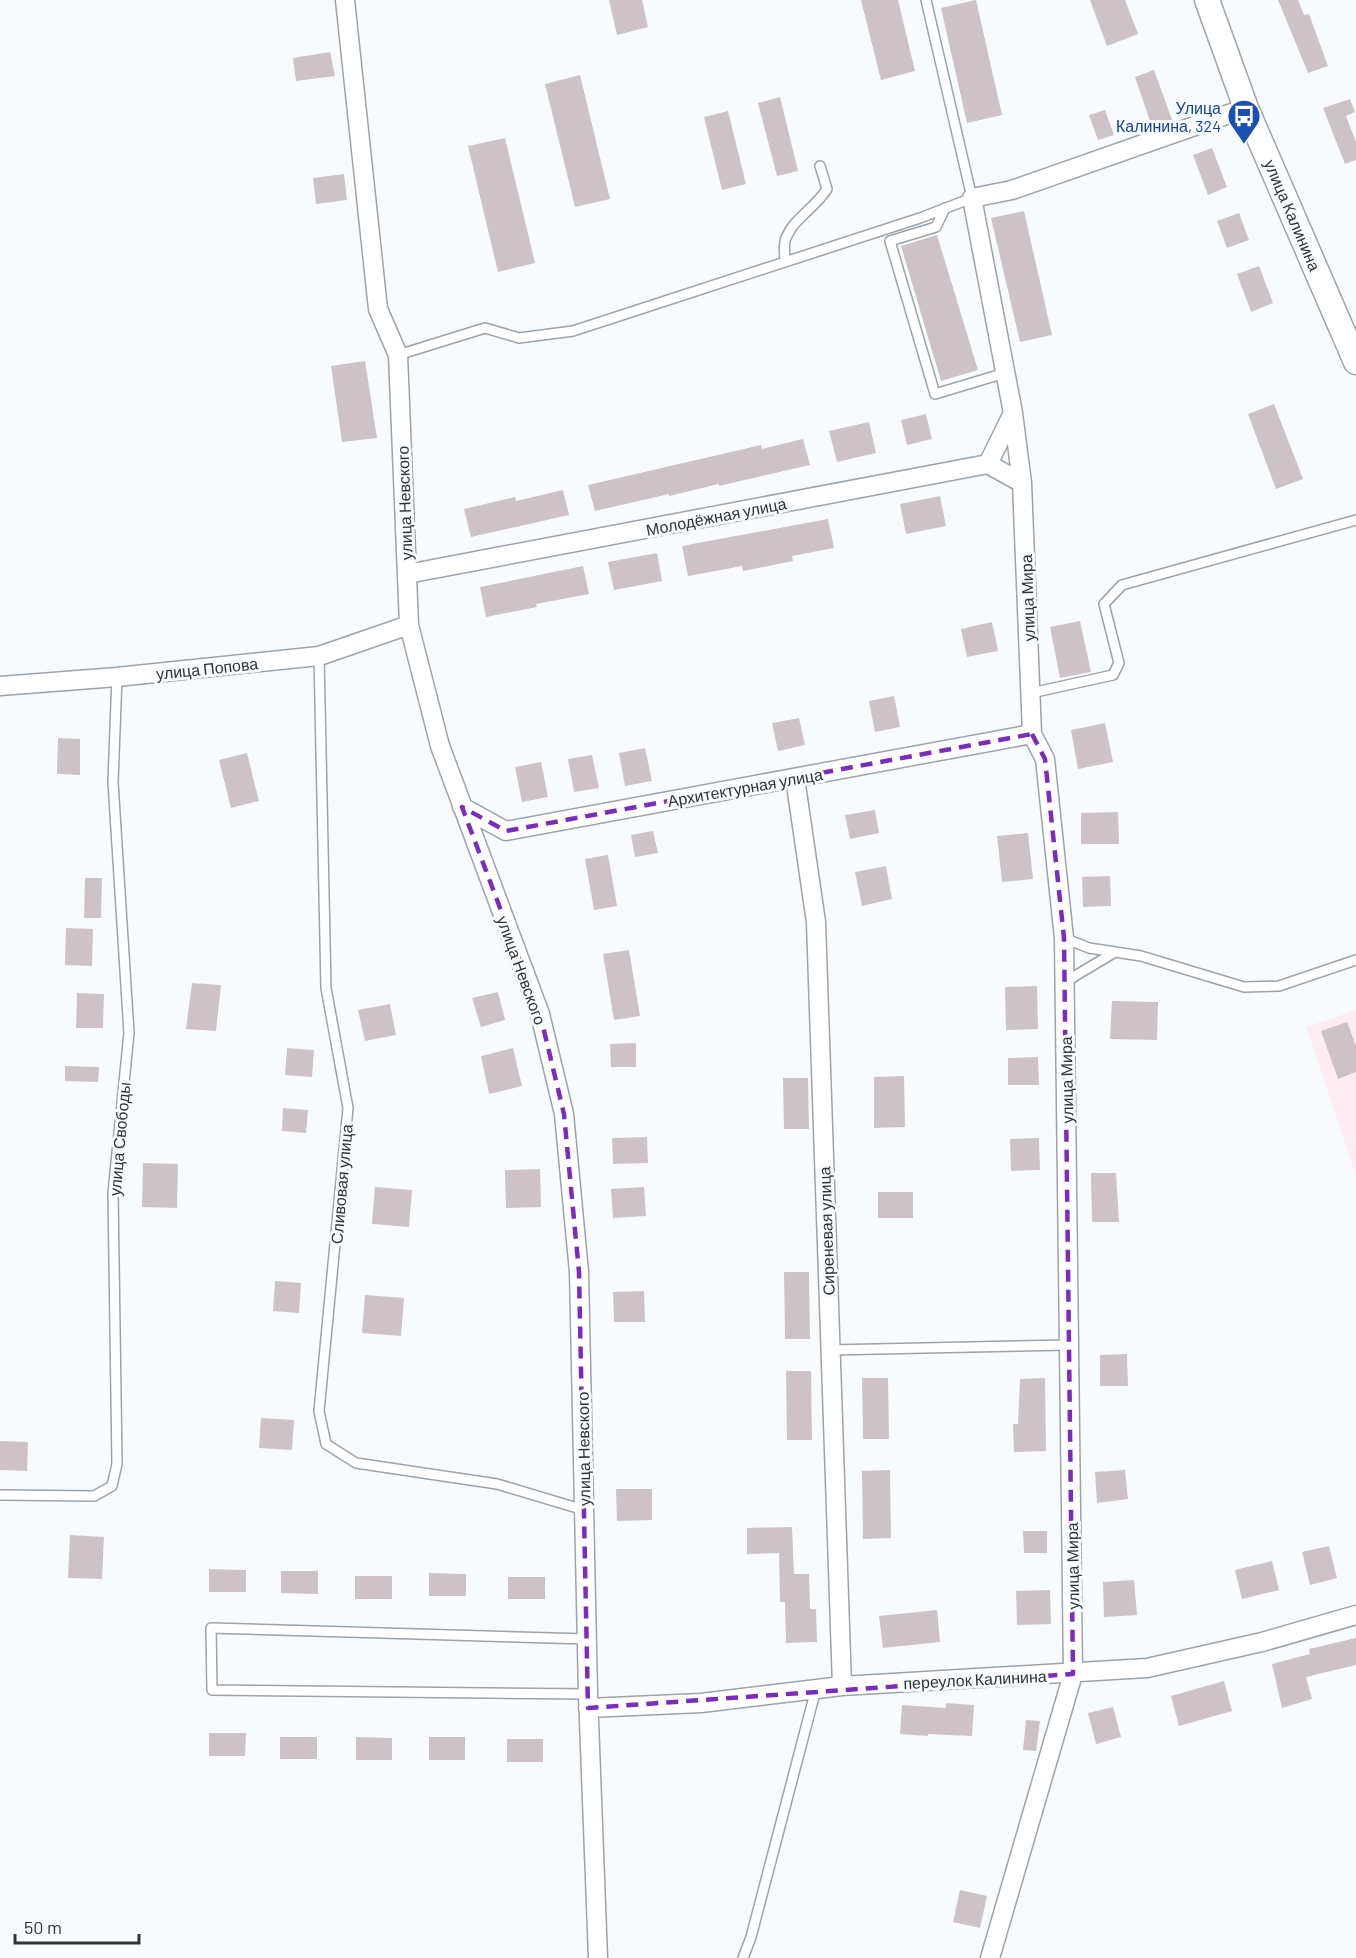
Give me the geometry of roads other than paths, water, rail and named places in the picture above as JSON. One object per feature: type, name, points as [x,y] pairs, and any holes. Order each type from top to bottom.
[{"type":"street","name":"улица Невского","points":[[345,0],[378,309],[398,356],[409,625],[440,747],[540,1014],[564,1114],[579,1272],[588,1701],[598,1958]]},
{"type":"street","name":"улица Калинина","points":[[1207,0],[1246,108],[1356,362]]},
{"type":"street","points":[[972,198],[1012,190],[1246,108]]},
{"type":"street","name":"улица Мира","points":[[972,198],[1013,412],[1022,483],[1032,734],[1045,759],[1064,938],[1073,1674],[990,1958]]},
{"type":"street","points":[[1013,412],[988,464],[1022,483]]},
{"type":"street","name":"Молодёжная улица","points":[[407,574],[988,464]]},
{"type":"street","name":"улица Попова","points":[[0,686],[117,677],[319,656],[409,625]]},
{"type":"street","name":"Архитектурная улица","points":[[462,807],[506,831],[1032,734]]},
{"type":"street","name":"Сиреневая улица","points":[[795,778],[816,922],[842,1686]]},
{"type":"street","name":"переулок Калинина","points":[[588,1701],[701,1702],[842,1686],[1147,1668],[1262,1642],[1356,1615]]},
{"type":"lane","points":[[398,356],[485,328],[519,338],[573,331],[972,198],[926,0]]},
{"type":"lane","points":[[785,262],[785,239],[827,189],[820,166]]},
{"type":"lane","points":[[945,208],[936,227],[890,241],[935,394],[1005,373]]},
{"type":"lane","points":[[1031,693],[1113,675],[1119,663],[1104,604],[1122,585],[1356,520]]},
{"type":"lane","name":"Сливовая улица","points":[[319,656],[326,988],[348,1108],[319,1411],[326,1444],[356,1463],[496,1484],[584,1510]]},
{"type":"lane","name":"улица Свободы","points":[[0,1495],[93,1496],[112,1486],[117,1464],[114,1193],[129,1033],[113,782],[117,677]]},
{"type":"lane","points":[[1064,938],[1089,948],[1141,956],[1244,987],[1279,986],[1356,960]]},
{"type":"lane","points":[[1065,982],[1115,952]]},
{"type":"lane","points":[[830,1350],[1069,1345]]},
{"type":"lane","points":[[587,1639],[211,1628],[212,1690],[588,1701]]},
{"type":"lane","points":[[743,1958],[751,1937],[816,1689]]},
{"type":"place","name":"Улица Калинина, 324","points":[[1244,145]]}]
